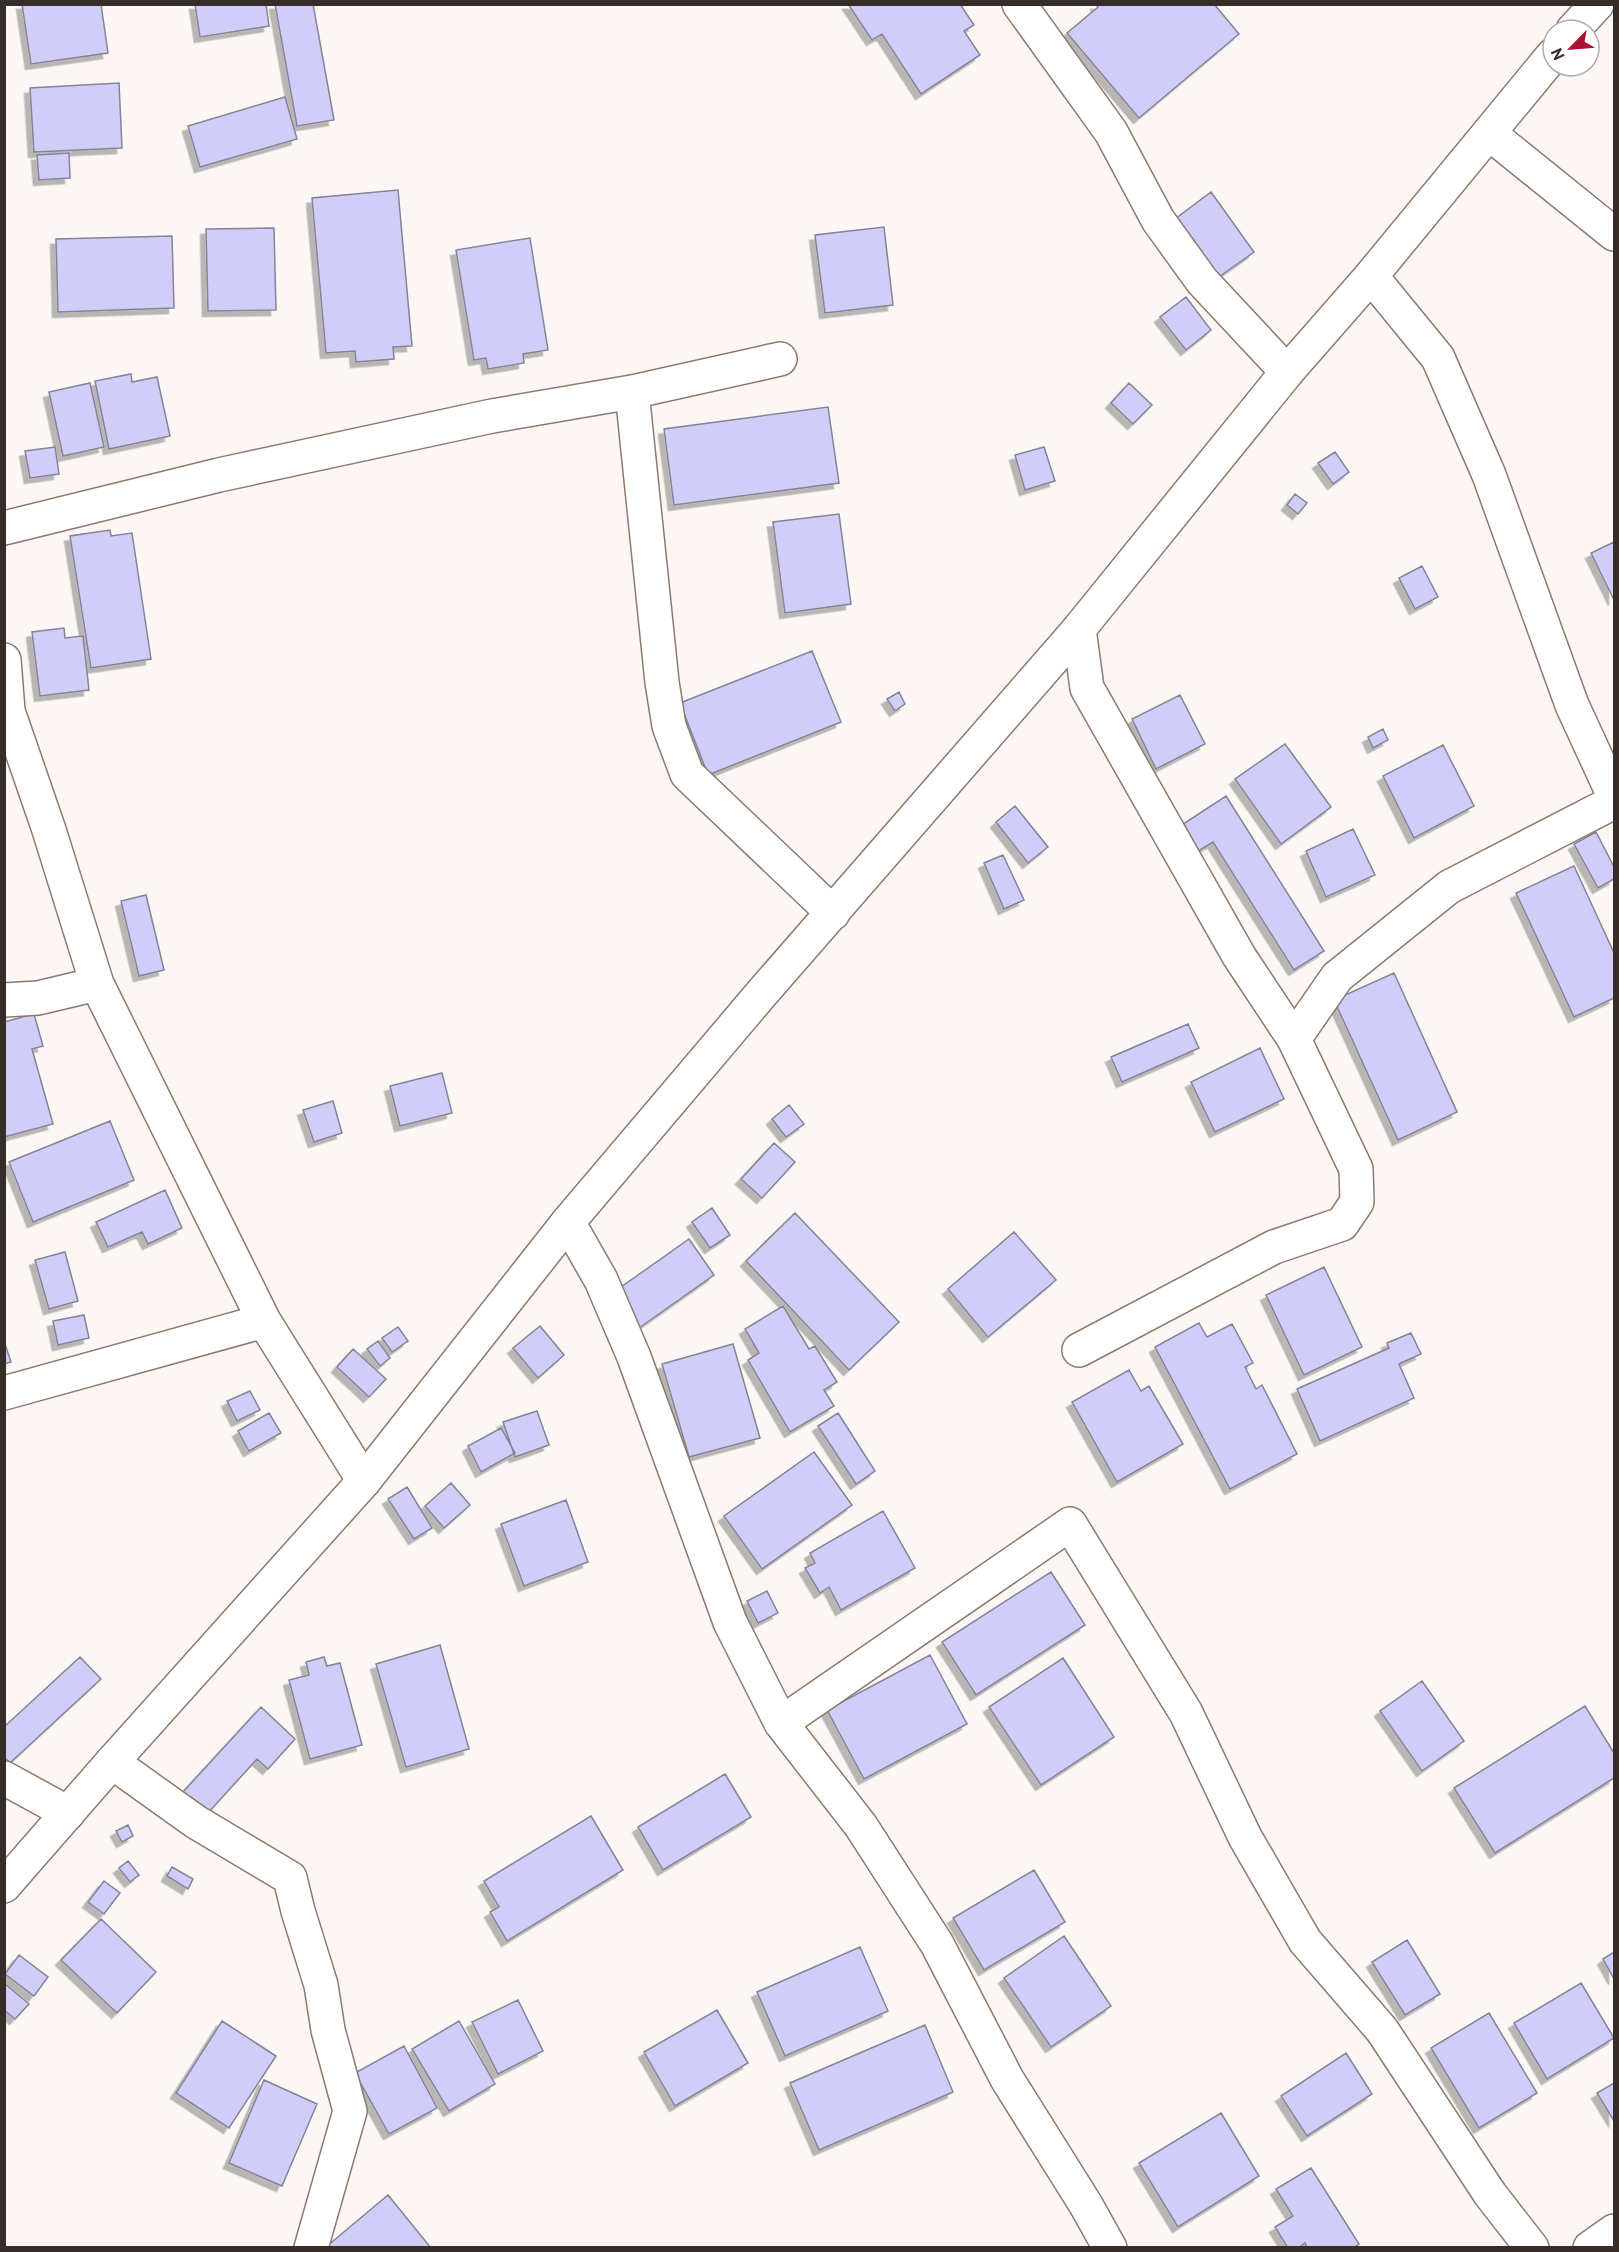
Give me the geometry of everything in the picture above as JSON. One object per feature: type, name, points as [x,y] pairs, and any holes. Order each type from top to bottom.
[{"type":"street","points":[[1019,4],[1111,132],[1158,220],[1202,281],[1287,372]]},
{"type":"street","points":[[1585,18],[1597,4]]},
{"type":"street","points":[[4,1886],[112,1761],[364,1481],[568,1222],[762,993],[1079,628],[1287,372],[1371,276],[1541,70]]},
{"type":"street","points":[[1490,134],[1614,234]]},
{"type":"street","points":[[1371,276],[1438,358],[1489,475],[1572,705],[1614,796]]},
{"type":"street","points":[[4,528],[219,475],[480,418],[632,392],[780,359]]},
{"type":"street","points":[[632,392],[662,682],[669,726],[687,774],[833,913]]},
{"type":"street","points":[[1079,628],[1087,687],[1239,956],[1294,1039],[1356,1168],[1357,1202],[1342,1224],[1274,1247],[1079,1350]]},
{"type":"street","points":[[4,660],[6,711],[49,830],[97,984],[264,1321],[364,1481]]},
{"type":"street","points":[[1294,1039],[1338,977],[1449,886],[1614,802]]},
{"type":"street","points":[[4,1000],[38,998],[97,984]]},
{"type":"street","points":[[568,1222],[601,1280],[630,1348],[730,1622],[781,1723],[861,1826],[936,1944],[1007,2079],[1110,2247]]},
{"type":"street","points":[[4,1393],[264,1321]]},
{"type":"street","points":[[781,1723],[1070,1524],[1186,1713],[1245,1837],[1305,1941],[1382,2030],[1490,2194],[1532,2247]]},
{"type":"street","points":[[112,1761],[196,1822],[290,1878],[321,1985],[328,2030],[351,2111],[311,2247]]},
{"type":"street","points":[[4,1778],[69,1813]]},
{"type":"street","points":[[1590,2247],[1614,2231]]},
{"type":"building","points":[[22,4],[101,4],[108,53],[31,64]]},
{"type":"building","points":[[195,4],[266,4],[269,26],[200,37]]},
{"type":"building","points":[[275,4],[313,4],[334,120],[297,126]]},
{"type":"building","points":[[848,4],[960,4],[974,25],[964,31],[980,55],[921,94],[882,34],[872,40]]},
{"type":"building","points":[[1096,4],[1214,4],[1239,34],[1139,118],[1067,33],[1098,7]]},
{"type":"building","points":[[119,83],[122,148],[34,152],[30,88]]},
{"type":"building","points":[[285,97],[297,139],[200,167],[188,126]]},
{"type":"building","points":[[69,153],[70,178],[39,180],[37,155]]},
{"type":"building","points":[[398,190],[412,346],[393,347],[394,359],[356,362],[355,351],[326,353],[312,198]]},
{"type":"building","points":[[1211,192],[1254,252],[1209,284],[1167,225]]},
{"type":"building","points":[[884,227],[893,305],[825,313],[815,235]]},
{"type":"building","points":[[274,228],[276,310],[208,311],[206,229]]},
{"type":"building","points":[[172,236],[174,308],[58,312],[56,239]]},
{"type":"building","points":[[530,238],[548,350],[523,354],[524,363],[488,369],[486,358],[474,360],[456,250]]},
{"type":"building","points":[[1186,297],[1211,330],[1186,350],[1160,317]]},
{"type":"building","points":[[131,374],[132,382],[157,377],[170,436],[109,449],[95,381]]},
{"type":"building","points":[[90,383],[104,447],[63,456],[49,392]]},
{"type":"building","points":[[1129,383],[1152,405],[1133,424],[1111,403]]},
{"type":"building","points":[[828,407],[839,483],[674,505],[664,429]]},
{"type":"building","points":[[55,447],[59,474],[30,478],[25,451]]},
{"type":"building","points":[[1044,447],[1055,481],[1025,490],[1015,455]]},
{"type":"building","points":[[1335,452],[1349,472],[1333,484],[1318,463]]},
{"type":"building","points":[[1295,494],[1307,503],[1298,514],[1287,505]]},
{"type":"building","points":[[839,514],[851,604],[785,613],[773,522]]},
{"type":"building","points":[[110,530],[111,536],[132,533],[151,659],[91,668],[70,536]]},
{"type":"building","points":[[1614,542],[1614,600],[1591,553]]},
{"type":"building","points":[[1422,566],[1438,597],[1415,609],[1399,578]]},
{"type":"building","points":[[64,628],[65,638],[83,636],[89,690],[40,696],[32,632]]},
{"type":"building","points":[[812,651],[841,722],[708,775],[680,703]]},
{"type":"building","points":[[899,692],[905,704],[895,711],[887,699]]},
{"type":"building","points":[[1180,695],[1205,744],[1156,769],[1132,719]]},
{"type":"building","points":[[1383,729],[1388,740],[1373,748],[1368,737]]},
{"type":"building","points":[[1285,744],[1331,807],[1281,844],[1235,779]]},
{"type":"building","points":[[1443,745],[1474,806],[1414,838],[1383,776]]},
{"type":"building","points":[[1226,796],[1324,951],[1294,970],[1213,842],[1190,856],[1174,830]]},
{"type":"building","points":[[1015,806],[1048,847],[1028,863],[996,822]]},
{"type":"building","points":[[1353,829],[1375,875],[1326,897],[1306,851]]},
{"type":"building","points":[[1596,832],[1614,867],[1614,879],[1598,888],[1574,844]]},
{"type":"building","points":[[1003,855],[1024,900],[1004,909],[984,863]]},
{"type":"building","points":[[1574,866],[1614,953],[1614,998],[1574,1017],[1516,893]]},
{"type":"building","points":[[146,895],[164,970],[139,976],[121,901]]},
{"type":"building","points":[[1394,973],[1457,1112],[1398,1140],[1334,1000]]},
{"type":"building","points":[[34,1014],[43,1046],[32,1049],[53,1124],[4,1137],[4,1022]]},
{"type":"building","points":[[1188,1024],[1199,1048],[1122,1082],[1111,1057]]},
{"type":"building","points":[[1260,1048],[1284,1099],[1215,1132],[1191,1082]]},
{"type":"building","points":[[442,1073],[452,1113],[400,1126],[390,1086]]},
{"type":"building","points":[[333,1101],[342,1133],[314,1142],[303,1110]]},
{"type":"building","points":[[789,1105],[804,1124],[786,1137],[772,1119]]},
{"type":"building","points":[[110,1121],[134,1180],[33,1222],[9,1162]]},
{"type":"building","points":[[774,1143],[795,1162],[762,1198],[741,1179]]},
{"type":"building","points":[[165,1190],[182,1228],[148,1244],[142,1232],[108,1247],[96,1222]]},
{"type":"building","points":[[712,1208],[730,1235],[710,1248],[692,1222]]},
{"type":"building","points":[[795,1213],[899,1322],[849,1370],[746,1261]]},
{"type":"building","points":[[1014,1232],[1056,1280],[988,1337],[948,1289]]},
{"type":"building","points":[[689,1239],[714,1275],[639,1328],[614,1292]]},
{"type":"building","points":[[65,1252],[78,1301],[49,1309],[35,1260]]},
{"type":"building","points":[[1324,1267],[1362,1347],[1304,1375],[1266,1295]]},
{"type":"building","points":[[783,1306],[809,1349],[815,1346],[837,1382],[824,1390],[834,1406],[790,1432],[748,1360],[759,1353],[745,1329]]},
{"type":"building","points":[[84,1315],[89,1338],[58,1345],[53,1321]]},
{"type":"building","points":[[1199,1323],[1207,1337],[1232,1324],[1253,1363],[1245,1367],[1256,1389],[1262,1385],[1297,1454],[1230,1489],[1155,1347]]},
{"type":"building","points":[[540,1326],[564,1355],[538,1378],[513,1348]]},
{"type":"building","points":[[398,1327],[408,1341],[392,1352],[382,1338]]},
{"type":"building","points":[[1411,1333],[1421,1354],[1399,1364],[1414,1398],[1320,1441],[1297,1389],[1389,1348],[1387,1343]]},
{"type":"building","points":[[4,1341],[11,1362],[4,1364]]},
{"type":"building","points":[[378,1341],[390,1358],[380,1366],[367,1349]]},
{"type":"building","points":[[733,1344],[760,1438],[689,1457],[662,1364]]},
{"type":"building","points":[[353,1349],[386,1379],[369,1397],[337,1367]]},
{"type":"building","points":[[1129,1370],[1141,1391],[1149,1386],[1183,1444],[1117,1482],[1072,1402]]},
{"type":"building","points":[[250,1391],[260,1410],[237,1421],[227,1401]]},
{"type":"building","points":[[537,1411],[549,1445],[515,1457],[503,1422]]},
{"type":"building","points":[[269,1413],[281,1433],[249,1451],[238,1431]]},
{"type":"building","points":[[838,1413],[875,1471],[856,1484],[818,1426]]},
{"type":"building","points":[[501,1428],[515,1453],[481,1472],[468,1446]]},
{"type":"building","points":[[814,1452],[852,1505],[762,1569],[724,1516]]},
{"type":"building","points":[[451,1483],[470,1505],[444,1528],[425,1506]]},
{"type":"building","points":[[407,1487],[432,1528],[414,1539],[388,1499]]},
{"type":"building","points":[[566,1500],[588,1562],[524,1586],[501,1524]]},
{"type":"building","points":[[883,1511],[915,1568],[841,1610],[829,1587],[820,1593],[805,1568],[815,1563],[810,1553]]},
{"type":"building","points":[[1051,1572],[1085,1625],[976,1695],[942,1642]]},
{"type":"building","points":[[767,1591],[778,1613],[758,1623],[747,1601]]},
{"type":"building","points":[[440,1645],[469,1749],[406,1767],[376,1664]]},
{"type":"building","points":[[930,1655],[967,1724],[864,1779],[827,1710]]},
{"type":"building","points":[[80,1657],[101,1679],[10,1763],[4,1757],[4,1727]]},
{"type":"building","points":[[324,1657],[327,1666],[340,1663],[362,1745],[310,1759],[289,1680],[309,1675],[306,1662]]},
{"type":"building","points":[[1063,1658],[1114,1737],[1041,1785],[989,1707]]},
{"type":"building","points":[[1422,1681],[1464,1741],[1422,1771],[1380,1711]]},
{"type":"building","points":[[1585,1706],[1614,1753],[1614,1778],[1495,1853],[1454,1788]]},
{"type":"building","points":[[261,1707],[295,1739],[268,1769],[257,1759],[207,1814],[183,1792]]},
{"type":"building","points":[[725,1774],[751,1817],[663,1870],[638,1827]]},
{"type":"building","points":[[591,1816],[623,1870],[507,1941],[490,1912],[499,1907],[484,1881]]},
{"type":"building","points":[[128,1825],[133,1836],[122,1842],[116,1831]]},
{"type":"building","points":[[128,1861],[139,1875],[130,1882],[119,1868]]},
{"type":"building","points":[[172,1867],[193,1879],[188,1889],[167,1876]]},
{"type":"building","points":[[1034,1870],[1065,1922],[984,1970],[953,1918]]},
{"type":"building","points":[[104,1881],[120,1893],[104,1914],[88,1902]]},
{"type":"building","points":[[101,1919],[156,1972],[117,2013],[61,1960]]},
{"type":"building","points":[[1064,1936],[1111,2006],[1051,2047],[1004,1978]]},
{"type":"building","points":[[1407,1940],[1440,1994],[1405,2015],[1372,1962]]},
{"type":"building","points":[[860,1947],[888,2011],[785,2056],[757,1992]]},
{"type":"building","points":[[1614,1952],[1614,1979],[1603,1959]]},
{"type":"building","points":[[19,1955],[48,1977],[34,1996],[5,1974]]},
{"type":"building","points":[[4,1983],[29,2004],[15,2019],[4,2010]]},
{"type":"building","points":[[1581,1983],[1614,2038],[1547,2079],[1514,2023]]},
{"type":"building","points":[[518,2000],[543,2051],[498,2074],[472,2022]]},
{"type":"building","points":[[717,2010],[748,2063],[675,2106],[644,2052]]},
{"type":"building","points":[[1489,2013],[1537,2093],[1479,2128],[1431,2048]]},
{"type":"building","points":[[222,2021],[276,2056],[229,2128],[176,2093]]},
{"type":"building","points":[[459,2021],[495,2084],[449,2111],[412,2049]]},
{"type":"building","points":[[925,2025],[953,2092],[819,2150],[790,2083]]},
{"type":"building","points":[[404,2046],[437,2108],[389,2134],[355,2073]]},
{"type":"building","points":[[1346,2053],[1372,2094],[1307,2136],[1281,2096]]},
{"type":"building","points":[[264,2080],[317,2104],[282,2186],[229,2163]]},
{"type":"building","points":[[1614,2083],[1614,2121],[1597,2093]]},
{"type":"building","points":[[1221,2113],[1259,2176],[1178,2227],[1139,2163]]},
{"type":"building","points":[[1311,2168],[1359,2244],[1353,2248],[1307,2248],[1305,2243],[1298,2248],[1288,2248],[1275,2227],[1293,2216],[1276,2189]]},
{"type":"building","points":[[388,2195],[431,2248],[326,2247]]}]
